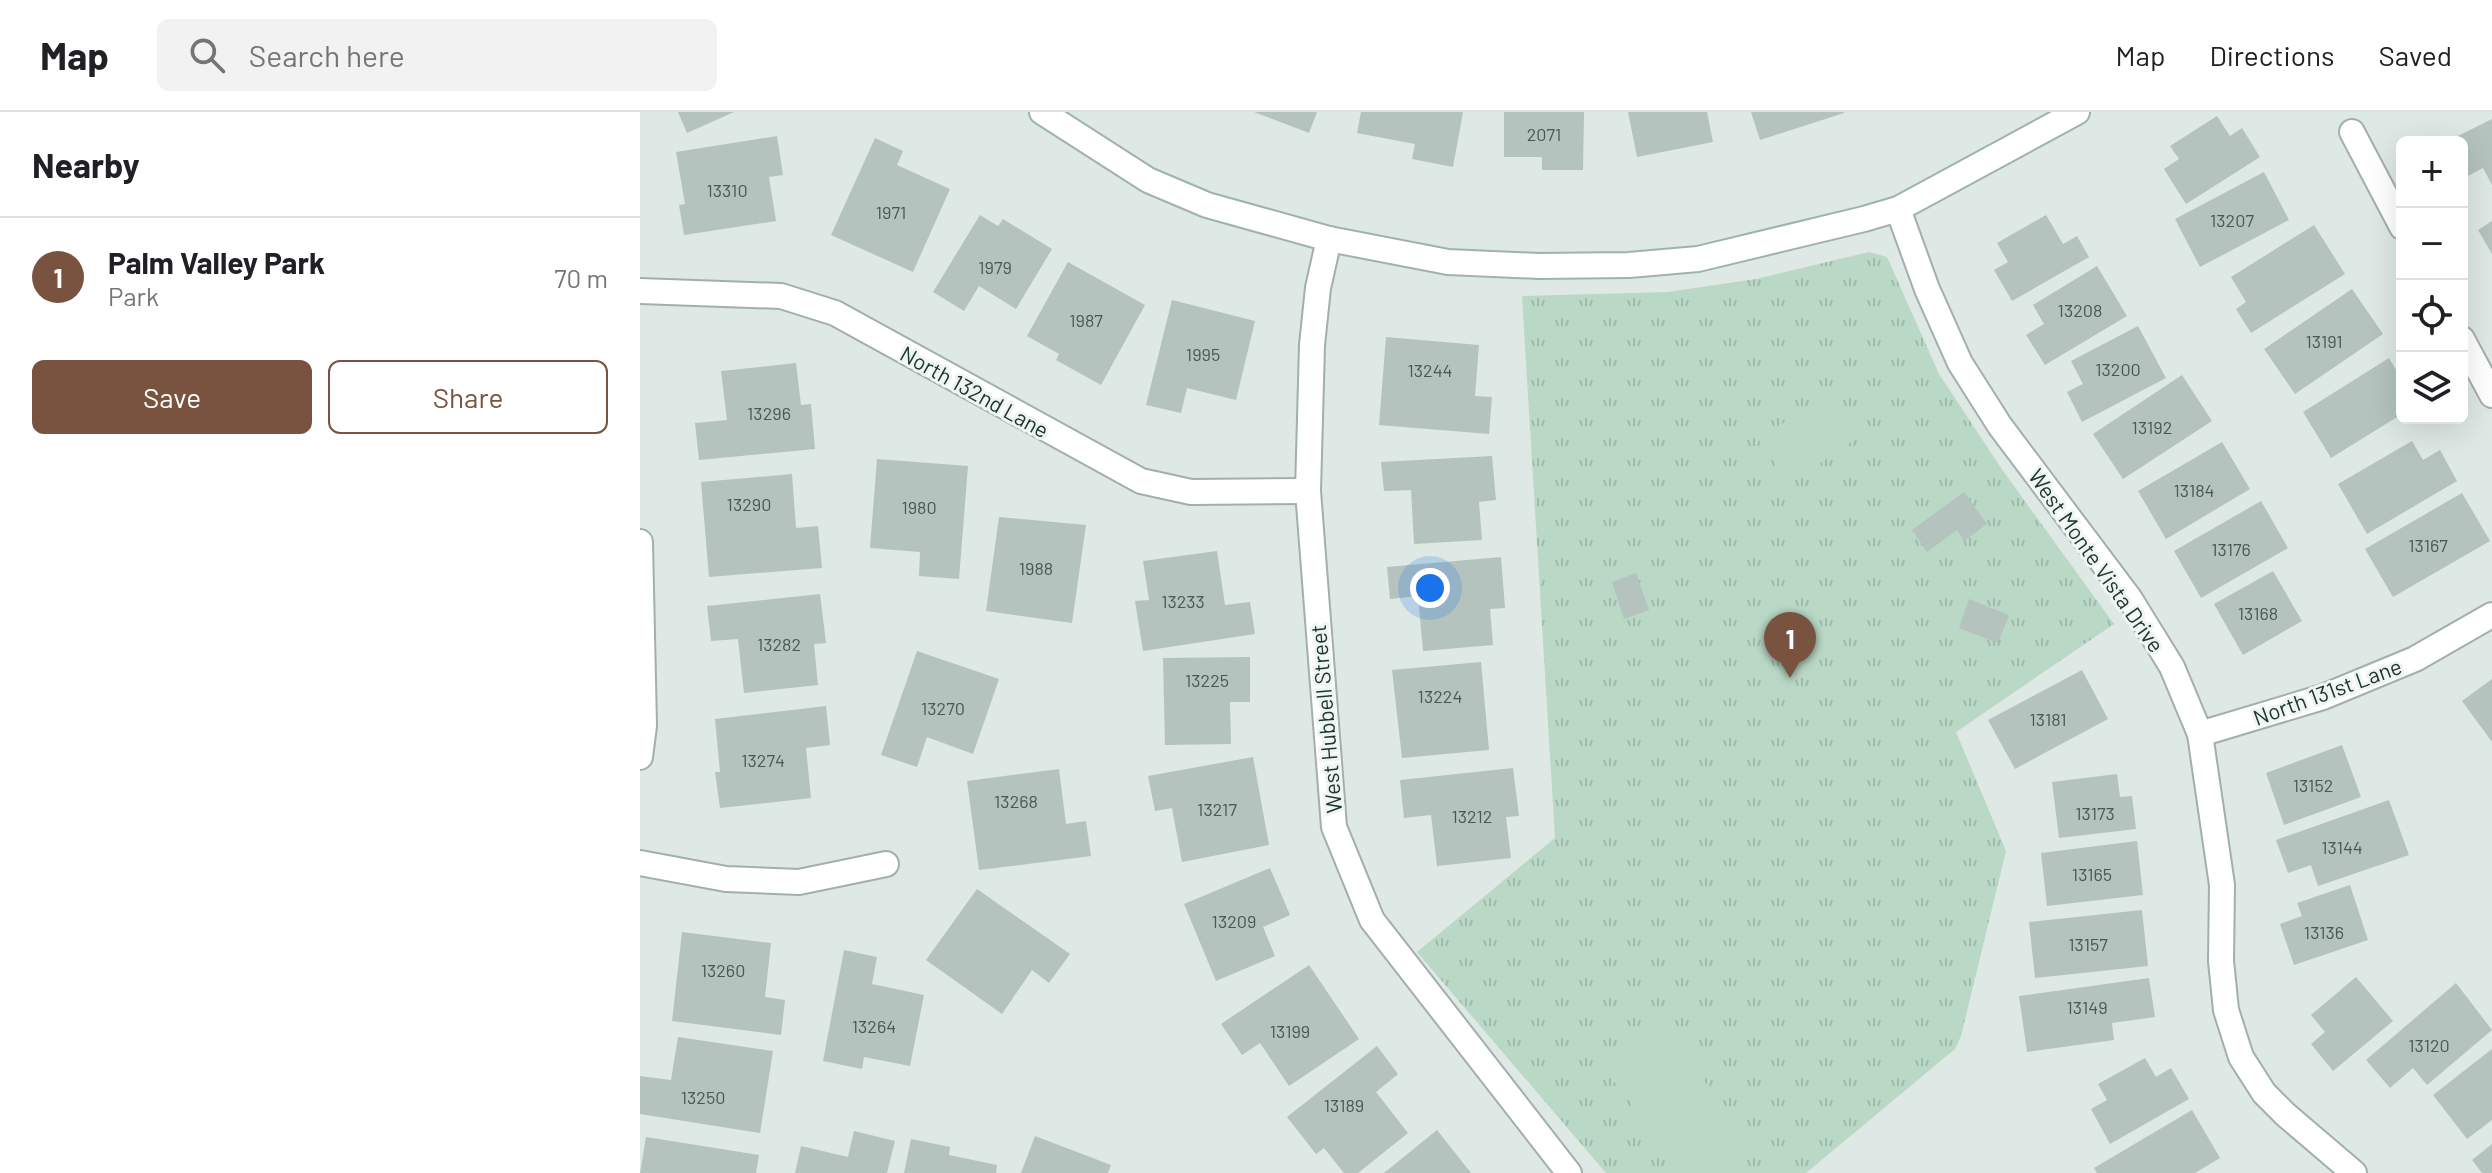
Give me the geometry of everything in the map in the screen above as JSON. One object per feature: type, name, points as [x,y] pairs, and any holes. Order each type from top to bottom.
[{"type":"street","points":[[1042,112],[1148,180],[1207,205],[1329,239],[1448,262],[1539,266],[1629,265],[1698,259],[1898,209],[2077,112]]},
{"type":"street","points":[[2352,132],[2396,216]]},
{"type":"street","name":"West Monte Vista Drive","points":[[1898,209],[1927,289],[1960,363],[2000,426],[2130,599],[2172,667],[2200,734],[2222,885],[2221,961],[2226,1010],[2241,1057],[2264,1093],[2354,1173]]},
{"type":"street","name":"West Hubbell Street","points":[[1329,239],[1312,345],[1308,491],[1334,827],[1372,920],[1569,1173]]},
{"type":"street","name":"North 132nd Lane","points":[[640,291],[781,296],[835,313],[1141,481],[1191,492],[1308,491]]},
{"type":"street","points":[[2468,350],[2492,395]]},
{"type":"street","points":[[640,542],[644,726],[640,757]]},
{"type":"street","name":"North 131st Lane","points":[[2200,734],[2323,697],[2415,659],[2492,615]]},
{"type":"street","points":[[640,863],[726,879],[799,882],[886,864]]},
{"type":"green space","points":[[1869,252],[1887,257],[1939,374],[2003,471],[2114,624],[1956,732],[2006,851],[1961,1036],[1955,1049],[1806,1173],[1606,1173],[1417,952],[1555,838],[1522,296],[1668,292],[1756,279]]},
{"type":"green space","points":[[1828,392],[1859,437],[1789,484],[1759,440]]},
{"type":"green space","points":[[1662,1027],[1750,1139],[1706,1173],[1685,1173],[1606,1071]]},
{"type":"building","points":[[678,112],[734,112],[687,133]]},
{"type":"building","points":[[1254,112],[1317,112],[1309,133]]},
{"type":"building","points":[[1361,112],[1463,112],[1453,167],[1412,159],[1415,144],[1357,133]]},
{"type":"building","points":[[1504,112],[1584,112],[1583,170],[1542,170],[1542,157],[1504,157]]},
{"type":"building","points":[[1628,112],[1707,112],[1713,142],[1637,157]]},
{"type":"building","points":[[1751,112],[1844,112],[1844,113],[1760,140]]},
{"type":"building","points":[[2217,116],[2230,136],[2242,128],[2260,157],[2186,204],[2164,169],[2179,159],[2170,146]]},
{"type":"building","points":[[2492,119],[2492,185],[2483,168],[2468,176],[2468,136],[2458,136]]},
{"type":"building","points":[[777,136],[783,175],[769,177],[776,221],[684,235],[679,205],[685,204],[676,152]]},
{"type":"building","points":[[875,138],[903,151],[897,165],[950,189],[913,272],[831,235]]},
{"type":"building","points":[[2264,172],[2289,220],[2200,267],[2175,219]]},
{"type":"building","points":[[980,215],[998,226],[1003,219],[1052,249],[1016,309],[979,286],[964,311],[933,292]]},
{"type":"building","points":[[2046,215],[2063,244],[2077,236],[2089,257],[2012,301],[1994,270],[2008,262],[1997,243]]},
{"type":"building","points":[[2492,221],[2492,254],[2478,230]]},
{"type":"building","points":[[2314,225],[2345,274],[2251,333],[2236,309],[2246,302],[2231,277]]},
{"type":"building","points":[[1068,262],[1145,305],[1101,385],[1056,360],[1059,354],[1027,336]]},
{"type":"building","points":[[2097,266],[2127,316],[2045,365],[2026,335],[2044,324],[2033,305]]},
{"type":"building","points":[[2352,289],[2383,334],[2295,394],[2264,349]]},
{"type":"building","points":[[1172,300],[1255,321],[1236,400],[1187,388],[1181,413],[1146,405]]},
{"type":"building","points":[[2138,326],[2166,378],[2082,422],[2067,392],[2083,384],[2071,361]]},
{"type":"building","points":[[1386,337],[1479,345],[1475,396],[1492,397],[1489,434],[1379,425]]},
{"type":"building","points":[[2389,358],[2396,370],[2396,418],[2331,458],[2303,412]]},
{"type":"building","points":[[796,363],[801,405],[811,404],[815,449],[699,460],[695,423],[727,420],[721,371]]},
{"type":"building","points":[[2182,375],[2212,421],[2123,479],[2093,434]]},
{"type":"building","points":[[2412,441],[2423,460],[2440,450],[2457,481],[2367,534],[2338,484]]},
{"type":"building","points":[[2222,442],[2250,489],[2166,539],[2138,491]]},
{"type":"building","points":[[1492,456],[1496,500],[1479,502],[1482,540],[1414,544],[1411,490],[1384,491],[1381,462]]},
{"type":"building","points":[[877,459],[968,466],[959,579],[919,576],[920,552],[870,548]]},
{"type":"building","points":[[792,474],[796,528],[818,526],[822,568],[709,577],[701,482]]},
{"type":"building","points":[[1964,492],[1987,524],[1964,541],[1957,530],[1927,552],[1912,530]]},
{"type":"building","points":[[2462,493],[2490,541],[2393,597],[2365,549]]},
{"type":"building","points":[[2261,501],[2288,548],[2201,598],[2174,551]]},
{"type":"building","points":[[999,517],[1086,525],[1072,623],[986,611]]},
{"type":"building","points":[[1217,551],[1225,605],[1250,602],[1255,634],[1143,651],[1135,601],[1149,600],[1143,561]]},
{"type":"building","points":[[1501,557],[1505,608],[1490,609],[1493,645],[1423,651],[1418,596],[1390,599],[1387,567]]},
{"type":"building","points":[[2273,571],[2302,621],[2243,655],[2214,604]]},
{"type":"building","points":[[1636,573],[1649,610],[1624,619],[1612,582]]},
{"type":"building","points":[[820,594],[826,643],[814,644],[818,685],[744,693],[738,639],[711,641],[707,606]]},
{"type":"building","points":[[1969,599],[2009,615],[1998,643],[1959,628]]},
{"type":"building","points":[[917,651],[999,679],[973,754],[927,737],[917,767],[881,755]]},
{"type":"building","points":[[1250,657],[1250,702],[1230,702],[1231,744],[1165,745],[1163,658]]},
{"type":"building","points":[[1481,662],[1489,750],[1402,758],[1392,670]]},
{"type":"building","points":[[2082,670],[2108,719],[2015,769],[1988,720]]},
{"type":"building","points":[[2492,679],[2492,742],[2462,701]]},
{"type":"building","points":[[826,706],[830,745],[806,748],[811,798],[720,808],[715,772],[720,772],[715,719]]},
{"type":"building","points":[[2342,745],[2361,797],[2284,825],[2266,773]]},
{"type":"building","points":[[1253,757],[1269,845],[1182,862],[1172,808],[1155,811],[1148,776]]},
{"type":"building","points":[[1513,768],[1519,816],[1506,817],[1511,858],[1437,866],[1431,815],[1404,818],[1400,780]]},
{"type":"building","points":[[1059,769],[1066,824],[1086,821],[1091,856],[979,870],[967,781]]},
{"type":"building","points":[[2117,774],[2120,797],[2132,796],[2136,829],[2059,838],[2052,782]]},
{"type":"building","points":[[2389,800],[2409,855],[2318,886],[2311,865],[2288,873],[2276,840]]},
{"type":"building","points":[[2137,841],[2143,895],[2047,906],[2041,853]]},
{"type":"building","points":[[1270,868],[1290,915],[1263,927],[1275,956],[1216,981],[1184,904]]},
{"type":"building","points":[[2350,885],[2368,940],[2294,965],[2280,924],[2302,916],[2297,903]]},
{"type":"building","points":[[977,889],[1070,954],[1049,983],[1032,970],[1002,1014],[926,960]]},
{"type":"building","points":[[2142,910],[2148,966],[2035,978],[2029,922]]},
{"type":"building","points":[[682,932],[771,943],[765,997],[785,1000],[781,1035],[672,1021]]},
{"type":"building","points":[[844,950],[877,957],[872,984],[924,995],[910,1066],[864,1057],[862,1069],[823,1061]]},
{"type":"building","points":[[1309,965],[1359,1039],[1289,1086],[1260,1043],[1242,1055],[1221,1024]]},
{"type":"building","points":[[2356,977],[2393,1021],[2333,1071],[2311,1044],[2325,1032],[2311,1015]]},
{"type":"building","points":[[2149,978],[2155,1017],[2112,1023],[2114,1040],[2027,1052],[2019,996]]},
{"type":"building","points":[[2456,983],[2492,1030],[2427,1085],[2413,1068],[2390,1088],[2366,1060]]},
{"type":"building","points":[[678,1037],[773,1051],[760,1133],[640,1114],[640,1076],[671,1080]]},
{"type":"building","points":[[1377,1046],[1398,1074],[1376,1092],[1408,1133],[1358,1173],[1344,1173],[1324,1148],[1316,1154],[1287,1117]]},
{"type":"building","points":[[2492,1049],[2492,1120],[2467,1139],[2433,1095]]},
{"type":"building","points":[[2145,1058],[2156,1077],[2171,1068],[2189,1099],[2110,1144],[2091,1109],[2107,1100],[2098,1084]]},
{"type":"building","points":[[2192,1110],[2220,1158],[2195,1173],[2097,1173],[2094,1168]]},
{"type":"building","points":[[1437,1130],[1471,1173],[1384,1173]]},
{"type":"building","points":[[854,1131],[895,1141],[887,1173],[795,1173],[801,1146],[848,1157]]},
{"type":"building","points":[[1035,1136],[1111,1165],[1108,1173],[1021,1173]]},
{"type":"building","points":[[646,1137],[759,1155],[756,1173],[640,1173]]},
{"type":"building","points":[[911,1139],[950,1147],[949,1155],[997,1165],[996,1173],[904,1173]]},
{"type":"building","points":[[2492,1144],[2492,1173],[2482,1173],[2472,1160]]},
{"type":"place","name":"Palm Valley Park","points":[[1790,678]]}]
